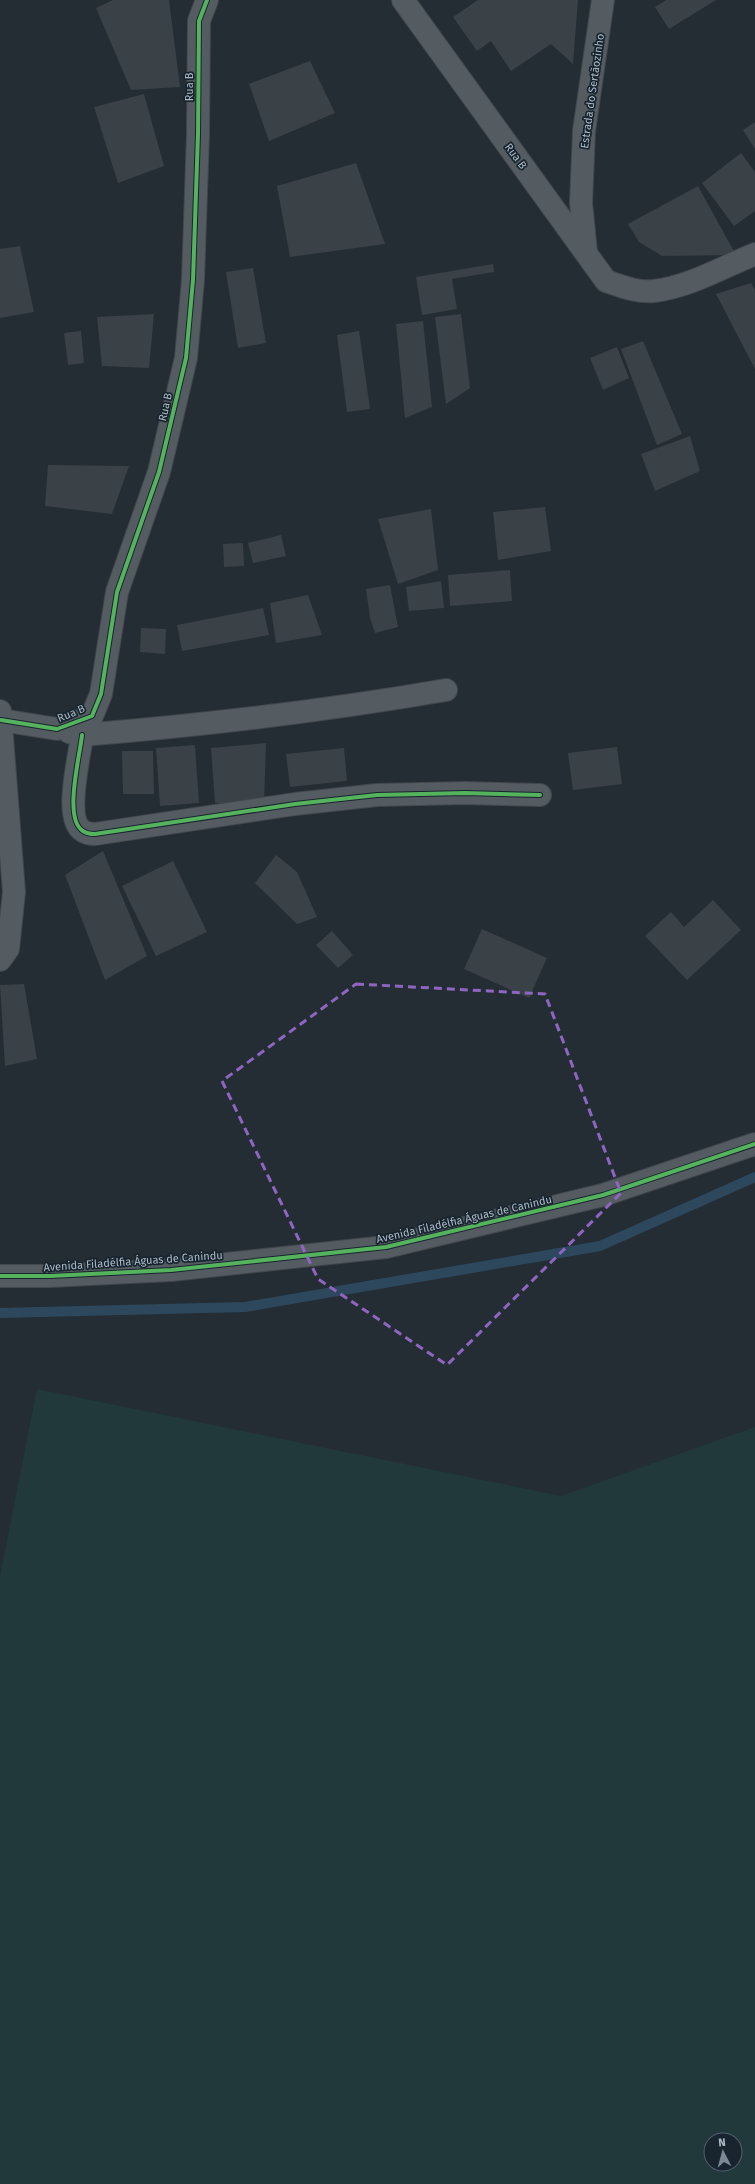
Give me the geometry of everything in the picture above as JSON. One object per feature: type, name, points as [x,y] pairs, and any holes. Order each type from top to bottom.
[{"type":"street","name":"Rua B","points":[[1,716],[56,728],[92,716],[101,694],[117,592],[159,472],[186,358],[194,280],[199,21],[207,0]]},
{"type":"street","name":"Rua B","points":[[402,0],[606,281],[630,289],[653,291],[683,284],[755,254]]},
{"type":"street","name":"Estrada do Sertãozinho","points":[[586,253],[582,203],[584,131],[603,0]]},
{"type":"street","points":[[56,728],[82,735],[255,719],[362,705],[446,690]]},
{"type":"street","points":[[0,960],[8,949],[14,892],[1,716]]},
{"type":"street","points":[[82,735],[72,807],[76,823],[83,831],[96,834],[295,804],[377,795],[465,793],[540,795]]},
{"type":"street","name":"Avenida Filadélfia Águas de Canindu","points":[[0,1276],[50,1276],[171,1270],[386,1247],[603,1195],[755,1144]]},
{"type":"highlighted area","points":[[356,984],[545,994],[621,1193],[447,1365],[318,1279],[222,1081]]},
{"type":"green space","points":[[37,1389],[561,1496],[755,1427],[755,2184],[0,2184],[0,1576]]},
{"type":"building","points":[[113,0],[169,0],[180,87],[131,90],[96,8]]},
{"type":"building","points":[[478,0],[578,0],[573,64],[551,44],[511,71],[491,41],[477,51],[453,17]]},
{"type":"building","points":[[666,0],[716,0],[669,29],[655,7]]},
{"type":"building","points":[[310,61],[335,113],[269,141],[249,84]]},
{"type":"building","points":[[144,94],[164,166],[118,183],[94,107]]},
{"type":"building","points":[[755,122],[755,149],[743,130]]},
{"type":"building","points":[[741,153],[755,172],[755,211],[734,226],[702,183]]},
{"type":"building","points":[[356,163],[385,244],[290,257],[277,186]]},
{"type":"building","points":[[698,186],[736,255],[662,256],[639,242],[628,224]]},
{"type":"building","points":[[20,246],[34,312],[0,318],[0,249]]},
{"type":"building","points":[[493,264],[494,272],[452,279],[457,309],[422,315],[416,277]]},
{"type":"building","points":[[253,268],[266,343],[238,348],[226,272]]},
{"type":"building","points":[[751,283],[755,290],[755,369],[716,294]]},
{"type":"building","points":[[154,314],[149,368],[102,366],[97,317]]},
{"type":"building","points":[[461,314],[470,388],[446,404],[435,317]]},
{"type":"building","points":[[423,321],[432,407],[405,418],[396,324]]},
{"type":"building","points":[[81,331],[84,363],[68,365],[64,333]]},
{"type":"building","points":[[359,331],[370,409],[347,412],[337,335]]},
{"type":"building","points":[[643,341],[682,434],[657,445],[621,349]]},
{"type":"building","points":[[617,347],[629,378],[603,390],[590,358]]},
{"type":"building","points":[[690,436],[700,471],[655,491],[641,454]]},
{"type":"building","points":[[48,465],[129,466],[112,514],[45,506]]},
{"type":"building","points":[[545,507],[551,551],[498,560],[493,512]]},
{"type":"building","points":[[431,509],[438,570],[398,584],[378,519]]},
{"type":"building","points":[[281,535],[286,556],[253,563],[248,543]]},
{"type":"building","points":[[243,543],[244,566],[224,567],[223,544]]},
{"type":"building","points":[[510,570],[512,601],[450,606],[448,575]]},
{"type":"building","points":[[441,581],[444,608],[409,611],[406,587]]},
{"type":"building","points":[[390,585],[398,627],[375,633],[370,618],[366,589]]},
{"type":"building","points":[[308,595],[322,635],[276,643],[270,603]]},
{"type":"building","points":[[263,608],[269,635],[182,651],[177,625]]},
{"type":"building","points":[[141,628],[166,629],[165,654],[140,652]]},
{"type":"building","points":[[266,743],[264,805],[215,803],[211,748]]},
{"type":"building","points":[[195,745],[199,803],[160,806],[156,748]]},
{"type":"building","points":[[617,747],[622,784],[573,790],[568,753]]},
{"type":"building","points":[[344,748],[347,781],[290,787],[286,754]]},
{"type":"building","points":[[122,751],[153,751],[154,794],[123,794]]},
{"type":"building","points":[[103,851],[147,956],[105,980],[65,875]]},
{"type":"building","points":[[276,855],[297,872],[317,917],[297,924],[255,883]]},
{"type":"building","points":[[173,861],[207,932],[156,956],[122,886]]},
{"type":"building","points":[[713,900],[741,930],[687,980],[645,936],[671,912],[684,927]]},
{"type":"building","points":[[482,929],[547,958],[529,998],[464,969]]},
{"type":"building","points":[[332,931],[353,955],[338,968],[316,945]]},
{"type":"building","points":[[24,984],[37,1059],[5,1066],[0,985]]},
{"type":"waterway","points":[[0,1313],[245,1307],[600,1246],[755,1177]]},
{"type":"cycle path","points":[[1,720],[57,729],[92,716],[101,694],[117,592],[159,472],[186,358],[193,280],[198,134],[199,21],[207,0]]},
{"type":"cycle path","points":[[82,735],[74,786],[74,814],[77,824],[83,831],[92,834],[295,804],[377,795],[465,793],[540,795]]},
{"type":"cycle path","points":[[0,1276],[50,1276],[171,1270],[386,1247],[603,1195],[755,1144]]}]
